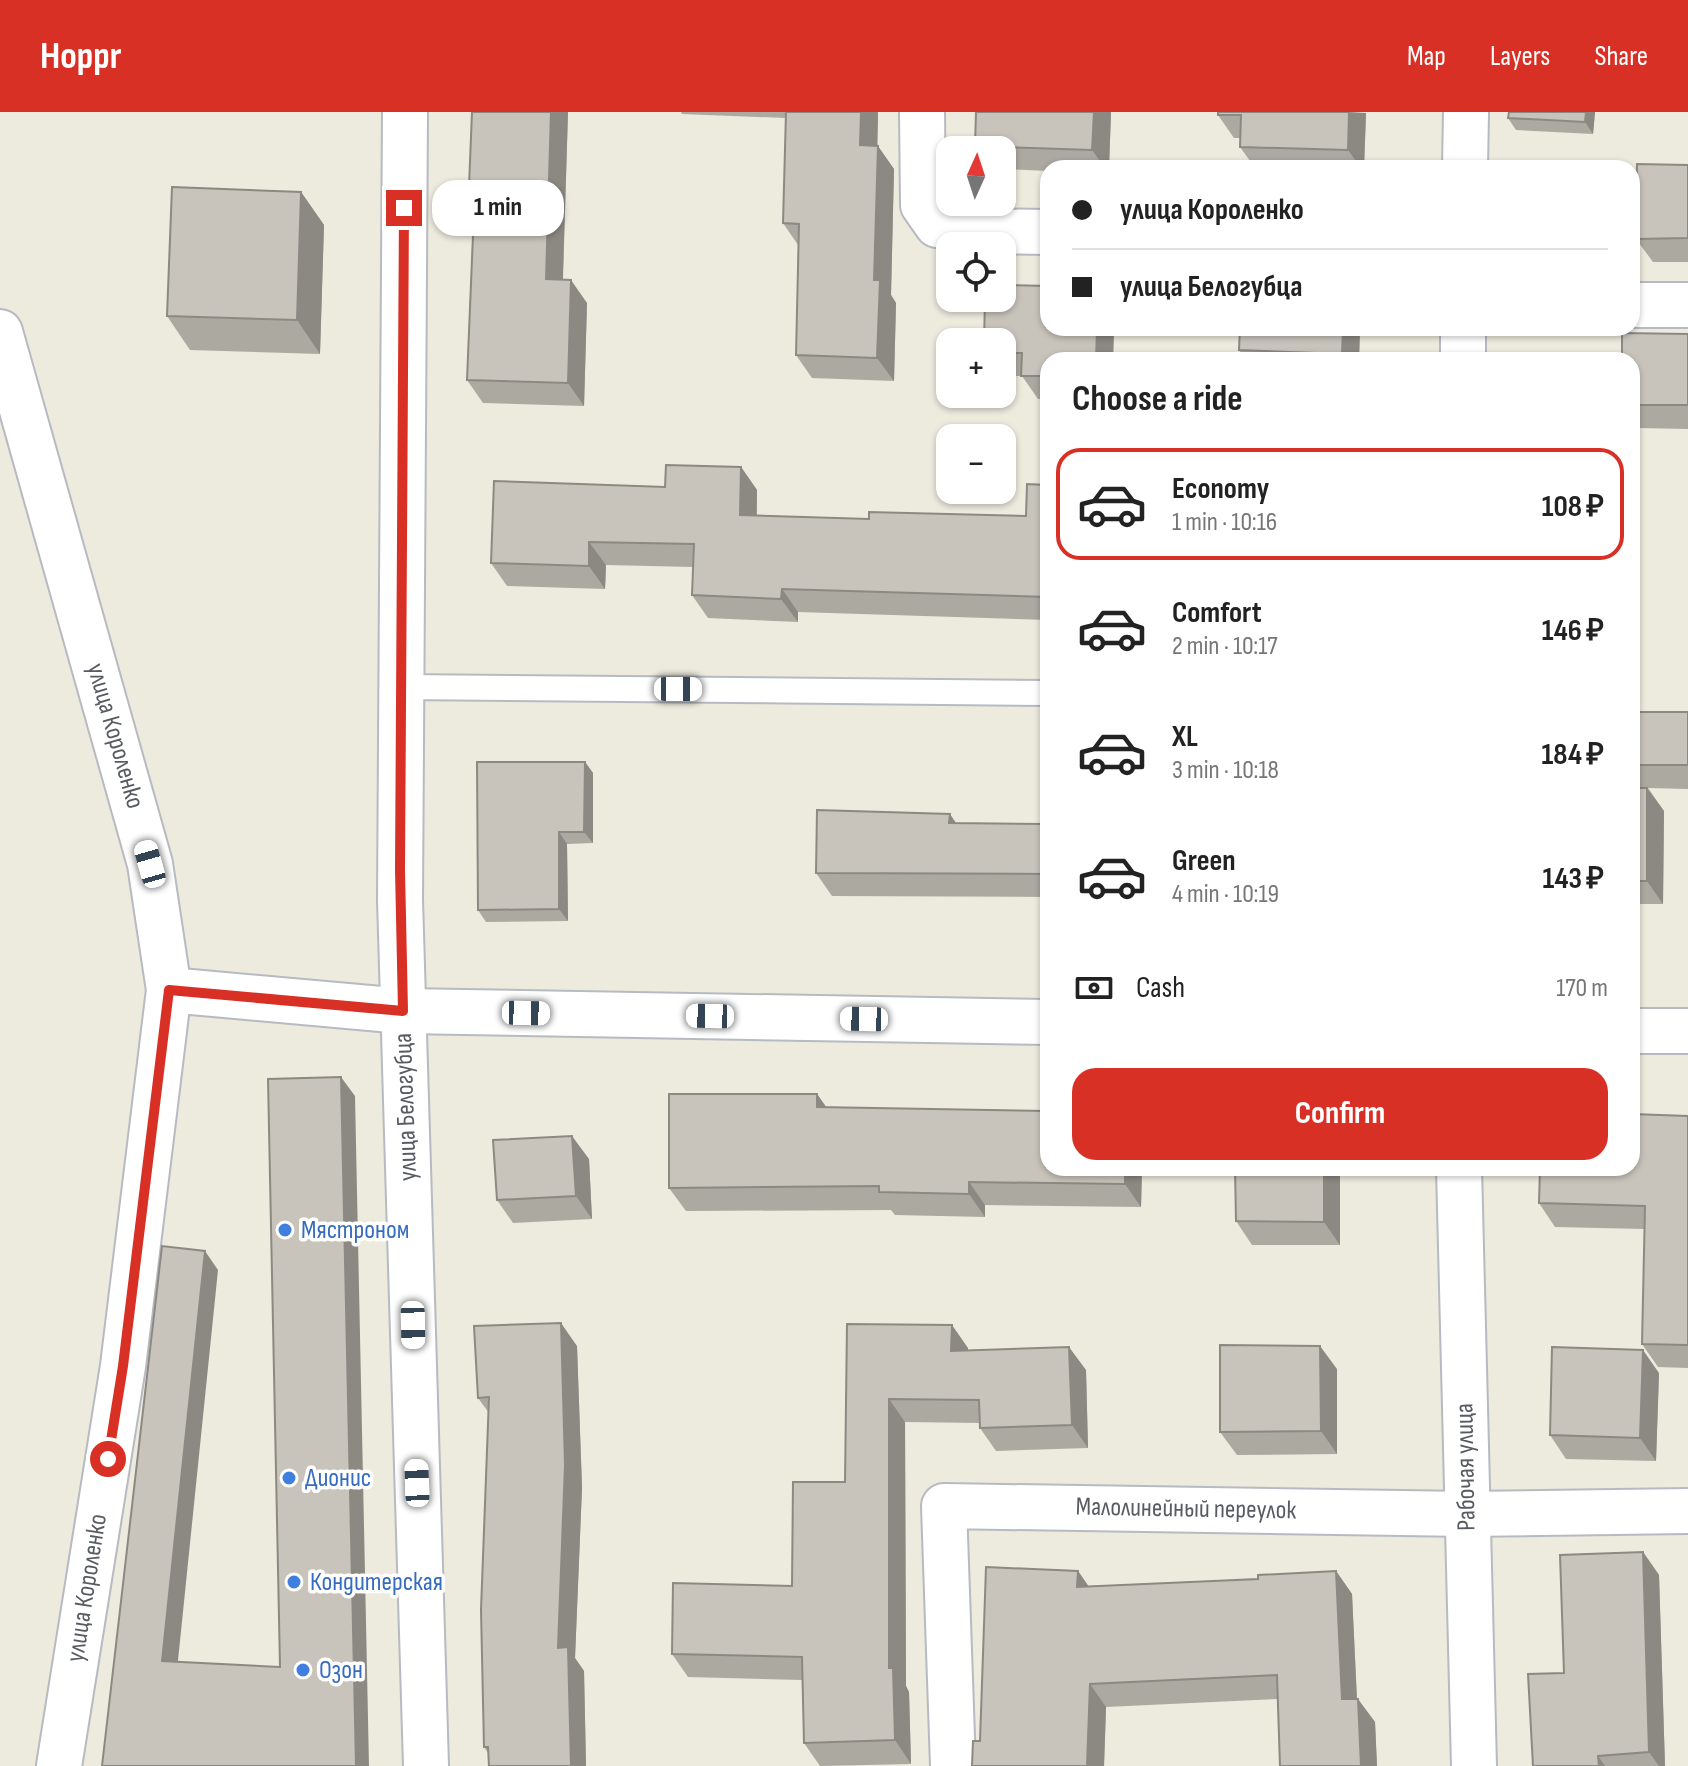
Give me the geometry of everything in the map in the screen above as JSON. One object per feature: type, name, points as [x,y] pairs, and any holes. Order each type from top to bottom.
[{"type":"street","name":"улица Белогубца","points":[[405,112],[400,900],[426,1766]]},
{"type":"street","points":[[922,112],[923,205],[937,225],[967,231],[1040,232]]},
{"type":"street","points":[[1465,160],[1466,112]]},
{"type":"street","points":[[1640,305],[1688,305]]},
{"type":"street","name":"улица Короленко","points":[[0,332],[150,864],[169,990],[123,1366],[59,1766]]},
{"type":"street","points":[[169,990],[403,1011],[1040,1022]]},
{"type":"street","points":[[1640,1031],[1688,1031]]},
{"type":"street","name":"Рабочая улица","points":[[1459,1176],[1474,1766]]},
{"type":"street","name":"Малолинейный переулок","points":[[953,1766],[944,1506],[1467,1514],[1688,1511]]},
{"type":"lane","points":[[401,687],[1040,693]]},
{"type":"building","points":[[472,112],[551,112],[546,279],[571,280],[568,383],[467,380],[474,211],[468,211]]},
{"type":"building","points":[[786,112],[861,112],[860,145],[878,146],[874,280],[880,280],[877,358],[796,355],[799,224],[783,223]]},
{"type":"building","points":[[976,112],[1094,112],[1092,150],[1016,147],[1016,136],[975,136]]},
{"type":"building","points":[[1218,112],[1349,112],[1348,150],[1240,147],[1241,115],[1218,115]]},
{"type":"building","points":[[1509,112],[1586,112],[1585,122],[1508,118]]},
{"type":"building","points":[[1640,164],[1688,165],[1688,238],[1640,239]]},
{"type":"building","points":[[172,187],[301,192],[297,320],[167,316]]},
{"type":"building","points":[[1016,285],[1040,286],[1040,336],[1097,336],[1096,352],[1040,352],[1040,376],[1021,376],[1022,353],[1016,353],[1016,328],[984,328],[985,312],[1016,312]]},
{"type":"building","points":[[1688,334],[1688,405],[1640,405],[1640,352],[1622,352],[1622,336]]},
{"type":"building","points":[[1240,336],[1343,336],[1342,352],[1239,350]]},
{"type":"building","points":[[666,465],[741,467],[740,515],[869,519],[869,512],[1026,516],[1027,484],[1040,485],[1040,597],[782,589],[781,599],[692,595],[694,544],[589,542],[589,566],[491,563],[494,481],[665,487]]},
{"type":"building","points":[[1640,712],[1688,712],[1688,765],[1640,765]]},
{"type":"building","points":[[477,762],[585,762],[584,832],[559,832],[559,909],[478,910]]},
{"type":"building","points":[[1640,788],[1647,788],[1647,881],[1640,881]]},
{"type":"building","points":[[817,810],[950,814],[949,823],[1040,824],[1040,874],[816,873]]},
{"type":"building","points":[[341,1077],[356,1766],[102,1766],[162,1246],[205,1251],[162,1661],[280,1667],[268,1079]]},
{"type":"building","points":[[669,1094],[817,1094],[817,1107],[1040,1111],[1040,1176],[1125,1176],[1125,1184],[969,1182],[969,1194],[879,1192],[879,1186],[669,1188]]},
{"type":"building","points":[[1640,1114],[1688,1116],[1688,1345],[1642,1344],[1645,1206],[1539,1203],[1540,1176],[1640,1176]]},
{"type":"building","points":[[572,1136],[576,1196],[497,1200],[493,1140]]},
{"type":"building","points":[[1235,1176],[1324,1176],[1324,1222],[1236,1221]]},
{"type":"building","points":[[561,1323],[565,1465],[558,1648],[568,1647],[571,1766],[489,1766],[488,1747],[484,1747],[481,1610],[489,1397],[478,1398],[474,1326]]},
{"type":"building","points":[[847,1324],[952,1325],[951,1351],[1069,1347],[1072,1425],[980,1428],[979,1400],[889,1399],[889,1668],[893,1668],[895,1740],[804,1743],[802,1657],[672,1654],[673,1583],[792,1586],[793,1482],[845,1482]]},
{"type":"building","points":[[1220,1345],[1320,1346],[1321,1431],[1220,1432]]},
{"type":"building","points":[[1552,1347],[1643,1350],[1640,1438],[1550,1435]]},
{"type":"building","points":[[1643,1552],[1649,1752],[1598,1756],[1599,1766],[1533,1766],[1528,1674],[1564,1673],[1560,1555]]},
{"type":"building","points":[[986,1567],[1078,1571],[1077,1587],[1258,1579],[1258,1575],[1336,1571],[1342,1699],[1358,1699],[1361,1766],[1280,1766],[1277,1675],[1090,1684],[1087,1766],[972,1766],[973,1741],[980,1741]]},
{"type":"place","name":"Мястроном","points":[[285,1230]]},
{"type":"place","name":"Дионис","points":[[289,1478]]},
{"type":"place","name":"Кондитерская","points":[[294,1582]]},
{"type":"place","name":"Озон","points":[[303,1670]]},
{"type":"route","points":[[108,1459],[123,1366],[169,990],[403,1011],[400,870],[404,208]]}]
